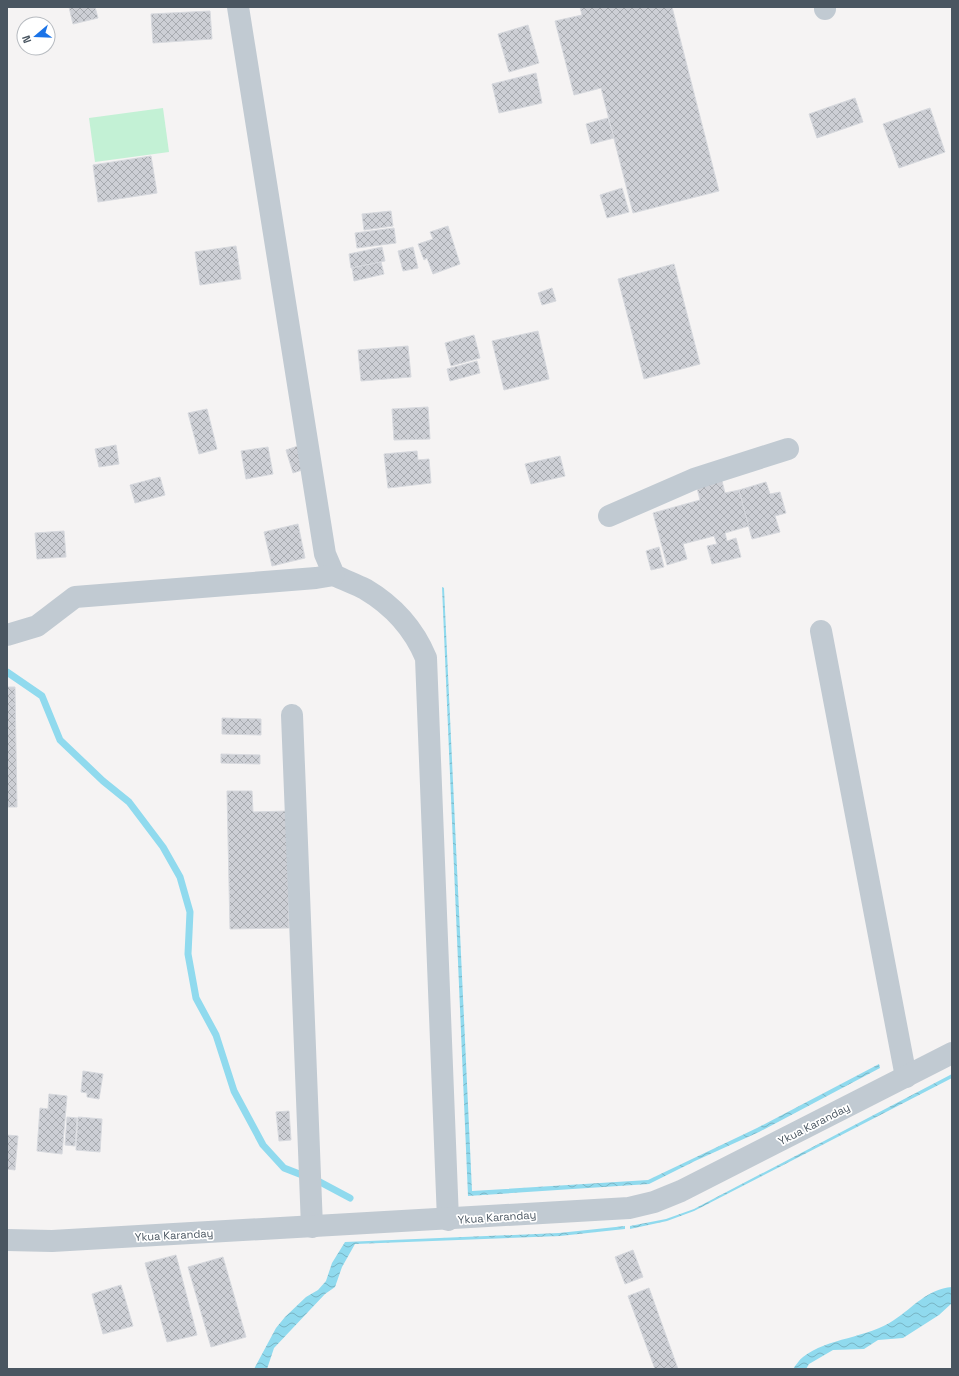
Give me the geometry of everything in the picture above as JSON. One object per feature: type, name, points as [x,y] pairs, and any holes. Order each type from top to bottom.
[{"type":"street","points":[[238,7],[326,554],[334,575]]},
{"type":"street","points":[[609,516],[694,479],[788,449]]},
{"type":"street","points":[[7,634],[37,626],[75,596],[316,578],[334,575],[364,589],[401,618],[420,641],[426,658],[448,1220]]},
{"type":"street","points":[[821,631],[906,1077]]},
{"type":"street","points":[[292,715],[312,1227]]},
{"type":"street","name":"Ykua Karanday","points":[[7,1240],[52,1241],[448,1220],[629,1208],[654,1202],[681,1191],[952,1053]]},
{"type":"green space","points":[[163,108],[169,152],[95,162],[89,118]]},
{"type":"water","points":[[442,587],[444,588],[472,1191],[648,1180],[757,1128],[879,1064],[880,1068],[759,1132],[649,1184],[468,1196]]},
{"type":"water","points":[[952,1074],[952,1078],[694,1211],[667,1221],[630,1229],[630,1226],[666,1219],[694,1209]]},
{"type":"water","points":[[625,1226],[625,1229],[560,1236],[355,1244],[342,1267],[335,1287],[325,1294],[274,1348],[267,1369],[254,1369],[276,1328],[285,1317],[306,1297],[318,1290],[326,1281],[332,1263],[345,1242],[559,1233]]},
{"type":"water","points":[[952,1287],[952,1303],[939,1315],[903,1338],[878,1340],[864,1349],[833,1350],[809,1364],[806,1369],[793,1369],[802,1358],[813,1351],[884,1326],[921,1299],[935,1291]]},
{"type":"building","points":[[69,7],[95,7],[98,18],[73,24]]},
{"type":"building","points":[[580,7],[672,7],[719,191],[633,213],[601,88],[574,95],[555,21],[582,15]]},
{"type":"building","points":[[210,11],[212,39],[153,43],[151,14]]},
{"type":"building","points":[[528,25],[539,63],[509,72],[498,34]]},
{"type":"building","points":[[536,73],[542,103],[499,113],[492,84]]},
{"type":"building","points":[[855,98],[863,122],[817,138],[809,114]]},
{"type":"building","points":[[930,108],[945,152],[899,168],[883,124]]},
{"type":"building","points":[[608,118],[614,138],[591,144],[586,124]]},
{"type":"building","points":[[151,156],[157,193],[98,202],[93,165]]},
{"type":"building","points":[[622,188],[629,212],[607,218],[600,195]]},
{"type":"building","points":[[391,211],[393,226],[364,230],[362,214]]},
{"type":"building","points":[[448,226],[460,264],[433,274],[427,258],[424,260],[418,244],[433,239],[430,232]]},
{"type":"building","points":[[394,228],[396,243],[357,248],[355,233]]},
{"type":"building","points":[[236,246],[241,279],[200,285],[195,252]]},
{"type":"building","points":[[382,247],[385,261],[351,268],[349,254]]},
{"type":"building","points":[[413,247],[418,268],[403,271],[398,251]]},
{"type":"building","points":[[381,262],[384,274],[354,281],[352,268]]},
{"type":"building","points":[[674,264],[700,364],[644,379],[618,279]]},
{"type":"building","points":[[552,288],[556,301],[542,305],[538,293]]},
{"type":"building","points":[[538,331],[549,379],[504,390],[492,341]]},
{"type":"building","points":[[474,335],[480,358],[451,366],[445,343]]},
{"type":"building","points":[[408,346],[411,377],[361,381],[358,350]]},
{"type":"building","points":[[477,361],[480,373],[450,381],[447,369]]},
{"type":"building","points":[[428,407],[430,439],[394,440],[392,409]]},
{"type":"building","points":[[207,409],[217,449],[199,454],[188,413]]},
{"type":"building","points":[[116,445],[119,464],[99,467],[95,449]]},
{"type":"building","points":[[301,445],[308,468],[293,473],[286,450]]},
{"type":"building","points":[[268,447],[273,474],[246,479],[241,451]]},
{"type":"building","points":[[417,451],[418,460],[429,459],[431,483],[388,488],[384,454]]},
{"type":"building","points":[[560,456],[565,476],[531,484],[525,464]]},
{"type":"building","points":[[160,477],[165,495],[135,503],[130,485]]},
{"type":"building","points":[[721,477],[725,493],[739,490],[749,526],[725,533],[727,541],[736,538],[741,557],[712,564],[707,546],[717,544],[714,536],[683,544],[687,559],[667,565],[653,513],[700,500],[696,484]]},
{"type":"building","points":[[766,482],[770,494],[780,492],[786,513],[775,516],[780,532],[752,539],[739,490]]},
{"type":"building","points":[[298,524],[305,558],[272,566],[264,532]]},
{"type":"building","points":[[64,531],[66,557],[37,559],[35,533]]},
{"type":"building","points":[[659,547],[664,567],[651,570],[646,551]]},
{"type":"building","points":[[7,687],[15,687],[17,807],[7,807]]},
{"type":"building","points":[[222,718],[261,719],[261,735],[222,734]]},
{"type":"building","points":[[221,754],[260,755],[260,764],[221,763]]},
{"type":"building","points":[[227,791],[252,791],[253,812],[287,811],[289,928],[230,929]]},
{"type":"building","points":[[83,1071],[103,1074],[99,1099],[87,1097],[87,1093],[81,1092]]},
{"type":"building","points":[[49,1094],[67,1096],[62,1154],[37,1151],[40,1108],[48,1109]]},
{"type":"building","points":[[289,1111],[291,1140],[279,1141],[276,1112]]},
{"type":"building","points":[[67,1117],[77,1118],[75,1146],[65,1145]]},
{"type":"building","points":[[78,1117],[102,1119],[100,1152],[76,1150]]},
{"type":"building","points":[[7,1135],[18,1136],[15,1170],[7,1169]]},
{"type":"building","points":[[633,1250],[643,1277],[625,1284],[615,1257]]},
{"type":"building","points":[[176,1255],[197,1335],[167,1342],[145,1263]]},
{"type":"building","points":[[223,1257],[246,1337],[211,1347],[188,1267]]},
{"type":"building","points":[[121,1285],[133,1326],[103,1334],[92,1294]]},
{"type":"building","points":[[649,1288],[678,1369],[655,1369],[628,1296]]},
{"type":"waterway","points":[[7,672],[42,696],[60,740],[103,781],[129,802],[163,847],[180,877],[190,912],[188,954],[196,998],[216,1035],[234,1091],[263,1145],[284,1168],[320,1182],[350,1198]]}]
